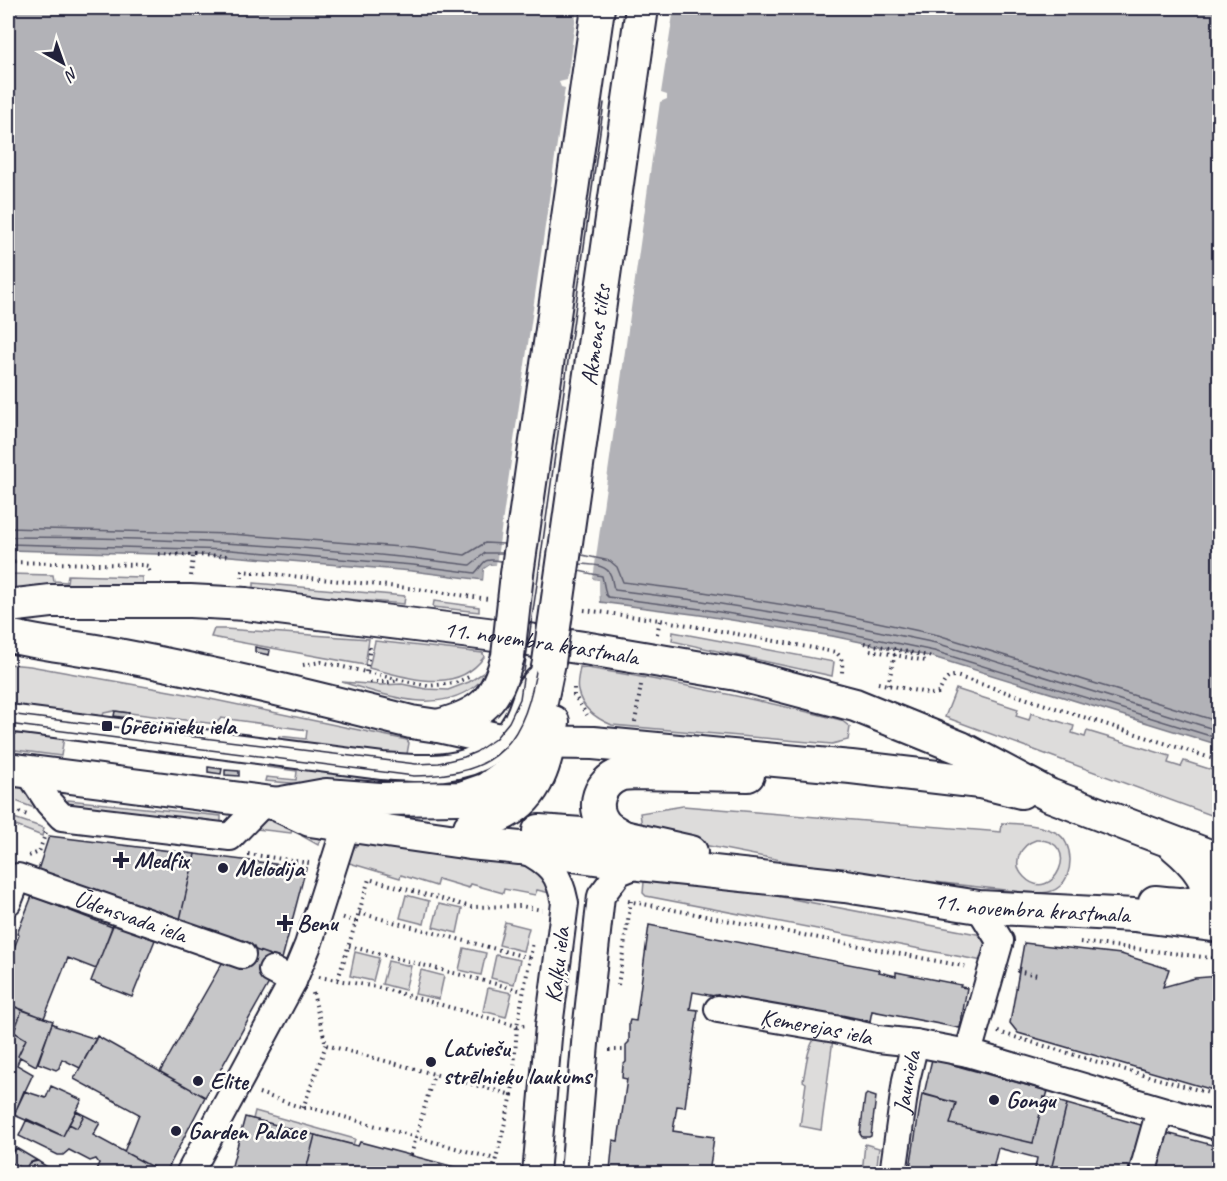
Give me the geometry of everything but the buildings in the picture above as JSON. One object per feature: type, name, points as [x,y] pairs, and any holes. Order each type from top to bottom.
[{"type":"main road","name":"Akmens tilts","points":[[508,656],[598,8]]},
{"type":"main road","name":"Akmens tilts","points":[[557,678],[642,8]]},
{"type":"main road","name":"11. novembra krastmala","points":[[8,606],[51,601],[246,604],[530,640],[737,674],[855,705],[941,740],[1049,795],[1220,860]]},
{"type":"main road","name":"11. novembra krastmala","points":[[8,636],[101,652],[256,684],[411,722],[527,742],[592,731]]},
{"type":"main road","points":[[8,643],[59,646]]},
{"type":"main road","name":"11. novembra krastmala","points":[[438,726],[464,719],[486,704],[501,682],[508,656]]},
{"type":"main road","name":"11. novembra krastmala","points":[[557,678],[564,720],[574,732],[592,731],[980,782],[1009,790],[1049,795]]},
{"type":"main road","name":"11. novembra krastmala","points":[[271,802],[326,795],[380,799],[461,798],[487,789],[509,773],[526,751],[527,742],[557,678]]},
{"type":"main road","points":[[851,766],[908,745],[941,740]]},
{"type":"main road","points":[[470,827],[505,813],[527,797],[538,782],[548,755],[527,742]]},
{"type":"main road","name":"11. novembra krastmala","points":[[18,770],[470,827],[624,837],[845,886]]},
{"type":"main road","points":[[624,837],[604,824],[598,812],[597,799],[604,786],[618,775],[626,774],[741,774],[967,795],[1009,790]]},
{"type":"main road","name":"11. novembra krastmala","points":[[271,802],[310,820],[470,843],[845,886],[979,907],[1134,915],[1220,926]]},
{"type":"main road","points":[[1042,910],[1068,903],[1104,901],[1189,904],[1197,902],[1206,888],[1202,875],[1192,860],[1168,840]]},
{"type":"street","points":[[8,718],[419,769],[441,769],[465,765],[485,754],[527,742]]},
{"type":"street","points":[[189,1173],[309,945],[346,826]]},
{"type":"street","name":"Kaļķu iela","points":[[520,848],[544,860],[561,883],[564,903],[551,912],[549,1026],[536,1173]]},
{"type":"street","name":"Kaļķu iela","points":[[574,1173],[601,896],[619,872],[639,864]]},
{"type":"street","points":[[8,902],[20,868]]},
{"type":"street","name":"Ūdensvada iela","points":[[20,868],[242,955]]},
{"type":"street","points":[[968,1053],[1000,941],[979,907]]},
{"type":"street","name":"Ķemerejas iela","points":[[718,1009],[836,1029],[878,1039],[915,1043]]},
{"type":"street","name":"Jauniela","points":[[893,1173],[906,1080],[915,1043],[968,1053],[1220,1127]]},
{"type":"street","points":[[1144,1167],[1160,1110]]},
{"type":"path","points":[[159,554],[230,556]]},
{"type":"path","points":[[8,562],[143,565],[148,566],[150,570],[150,579]]},
{"type":"path","points":[[242,581],[243,571],[418,589],[480,598]]},
{"type":"path","points":[[583,610],[660,620],[835,652],[843,662],[842,675],[850,676]]},
{"type":"path","points":[[864,642],[933,657]]},
{"type":"path","points":[[888,685],[896,649]]},
{"type":"path","points":[[870,650],[926,661]]},
{"type":"path","points":[[366,672],[369,654]]},
{"type":"path","points":[[295,663],[305,666],[321,662],[428,686],[455,683],[475,674]]},
{"type":"path","points":[[339,676],[342,666]]},
{"type":"path","points":[[868,680],[932,694],[938,693],[945,679],[956,676],[1220,761]]},
{"type":"path","points":[[557,678],[574,695],[592,731]]},
{"type":"path","points":[[634,731],[638,701]]},
{"type":"path","points":[[20,868],[39,852],[50,823]]},
{"type":"path","points":[[248,854],[315,863]]},
{"type":"path","points":[[356,922],[369,879],[471,907],[521,906],[551,912]]},
{"type":"path","points":[[630,902],[993,971]]},
{"type":"path","points":[[538,919],[551,912]]},
{"type":"path","points":[[359,913],[530,958]]},
{"type":"path","points":[[492,1173],[512,1095],[517,1026],[534,939]]},
{"type":"path","points":[[1071,941],[1220,959]]},
{"type":"path","points":[[349,946],[523,991]]},
{"type":"path","points":[[1019,972],[1037,975]]},
{"type":"path","points":[[291,976],[338,979],[376,987],[517,1026],[549,1026]]},
{"type":"path","points":[[291,976],[326,1045],[303,1108]]},
{"type":"path","points":[[988,1028],[1220,1096]]},
{"type":"path","points":[[326,1045],[512,1095]]},
{"type":"path","points":[[609,1050],[627,1050]]},
{"type":"path","points":[[411,1155],[434,1074]]},
{"type":"path","points":[[237,1085],[303,1108],[312,1108],[495,1159]]},
{"type":"shaded area","points":[[8,574],[53,575],[54,581],[67,582],[68,575],[142,577],[142,593],[8,593]]},
{"type":"shaded area","points":[[254,583],[405,596],[404,604],[254,591]]},
{"type":"shaded area","points":[[434,601],[479,607],[479,612],[433,607]]},
{"type":"shaded area","points":[[214,629],[369,639],[365,665],[211,637]]},
{"type":"shaded area","points":[[673,632],[834,662],[832,676],[672,641]]},
{"type":"shaded area","points":[[375,641],[483,653],[484,657],[473,669],[460,676],[445,680],[415,679],[369,668]]},
{"type":"shaded area","points":[[8,664],[186,694],[407,740],[409,743],[407,754],[403,757],[278,742],[279,736],[306,739],[307,730],[221,718],[216,724],[114,711],[104,713],[101,720],[8,708]]},
{"type":"shaded area","points":[[580,667],[711,690],[841,720],[850,727],[848,740],[832,744],[612,725],[601,720],[583,703],[577,688]]},
{"type":"shaded area","points":[[486,671],[489,673],[472,688],[457,696],[441,700],[407,700],[342,682],[402,684],[426,689],[448,690],[469,682]]},
{"type":"shaded area","points":[[956,689],[1018,709],[1016,716],[1029,720],[1031,713],[1074,726],[1072,733],[1085,737],[1087,731],[1170,756],[1168,763],[1181,767],[1184,761],[1219,772],[1219,818],[945,717]]},
{"type":"shaded area","points":[[8,734],[64,737],[61,756],[8,749]]},
{"type":"shaded area","points":[[267,761],[297,767],[297,769],[402,783],[467,788],[265,781],[266,777],[296,780],[297,771],[267,767]]},
{"type":"shaded area","points":[[8,787],[28,788],[42,811],[8,798]]},
{"type":"shaded area","points":[[68,800],[221,816],[221,827],[68,810]]},
{"type":"shaded area","points":[[683,806],[1001,832],[1002,823],[1030,825],[1051,830],[1063,838],[1067,844],[1070,859],[1064,882],[1055,890],[1037,893],[1023,892],[836,871],[643,833],[640,813]],"holes":[[[1036,840],[1051,843],[1059,850],[1061,859],[1059,869],[1045,884],[1035,884],[1020,872],[1019,855],[1030,842]]]},
{"type":"shaded area","points":[[8,816],[44,828],[42,836],[8,823]]},
{"type":"shaded area","points":[[267,818],[293,821],[320,840],[318,845],[302,836],[303,832],[292,830],[291,833],[247,828],[253,822]]},
{"type":"shaded area","points":[[362,842],[540,868],[554,894],[537,890],[535,895],[504,889],[503,893],[471,884],[469,888],[438,879],[436,886],[346,862],[352,850]]},
{"type":"shaded area","points":[[645,871],[977,934],[986,943],[988,962],[646,896],[643,893]]},
{"type":"shaded area","points":[[406,895],[429,901],[424,924],[400,918]]},
{"type":"shaded area","points":[[439,904],[462,909],[457,933],[433,927]]},
{"type":"shaded area","points":[[505,922],[529,928],[523,951],[499,945]]},
{"type":"shaded area","points":[[464,948],[486,953],[481,975],[459,970]]},
{"type":"shaded area","points":[[355,952],[379,958],[373,981],[350,976]]},
{"type":"shaded area","points":[[496,955],[520,960],[514,984],[491,978]]},
{"type":"shaded area","points":[[388,961],[411,966],[405,990],[382,984]]},
{"type":"shaded area","points":[[421,970],[444,976],[439,999],[415,994]]},
{"type":"shaded area","points":[[488,988],[512,993],[506,1017],[483,1011]]},
{"type":"shaded area","points":[[816,1037],[833,1039],[821,1130],[800,1126],[806,1083],[803,1081],[809,1052]]},
{"type":"shaded area","points":[[255,1111],[355,1139],[353,1145],[253,1119]]},
{"type":"shaded area","points":[[865,1144],[879,1148],[876,1173],[862,1173]]},
{"type":"water","points":[[8,8],[1219,8],[1219,745],[933,657],[832,636],[600,602],[598,580],[490,565],[484,569],[483,580],[412,571],[230,556],[8,550]]},
{"type":"pier","points":[[577,8],[674,8],[661,93],[667,95],[667,99],[660,102],[593,579],[599,580],[600,605],[597,603],[596,583],[491,568],[487,571],[486,581],[483,583],[484,569],[490,565],[496,565],[565,88],[561,87],[559,82],[567,80]]},
{"type":"tram line","points":[[8,724],[414,776],[444,774],[468,769],[488,761],[504,748],[516,732],[525,712],[533,688],[538,660],[625,8]]},
{"type":"tram line","points":[[8,714],[416,764],[439,763],[464,757],[495,739],[509,722],[520,699],[604,103]]},
{"type":"place","name":"Grēcinieku iela","points":[[107,726]]},
{"type":"place","name":"Medfix","points":[[121,860]]},
{"type":"place","name":"Melodija","points":[[223,868]]},
{"type":"place","name":"Benu","points":[[285,923]]},
{"type":"place","name":"Latviešu strēlnieku laukums","points":[[431,1062]]},
{"type":"place","name":"Elite","points":[[198,1081]]},
{"type":"place","name":"Gongu","points":[[994,1100]]},
{"type":"place","name":"Garden Palace","points":[[176,1131]]}]
